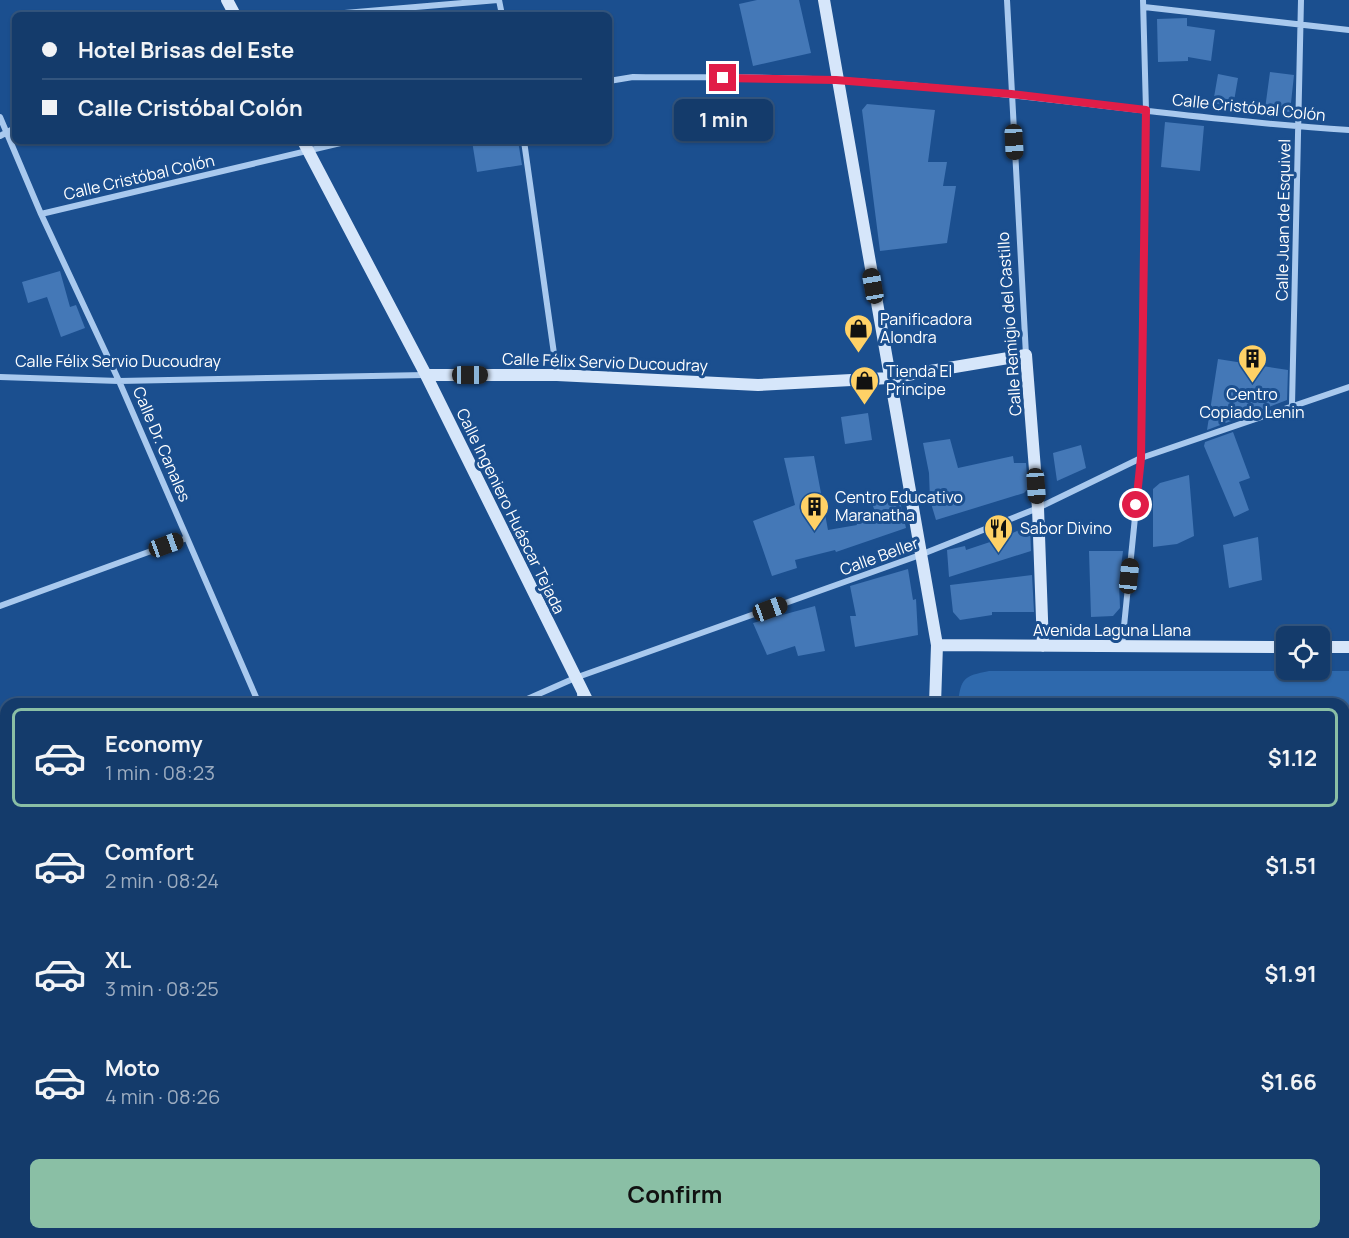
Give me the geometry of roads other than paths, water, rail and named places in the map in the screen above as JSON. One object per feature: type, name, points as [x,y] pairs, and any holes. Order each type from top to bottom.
[{"type":"main road","points":[[824,0],[836,80],[936,645],[935,698]]},
{"type":"main road","name":"Calle Ingeniero Huáscar Tejada","points":[[306,146],[426,375],[586,698]]},
{"type":"main road","name":"Calle Félix Servio Ducoudray","points":[[426,375],[557,375],[758,385],[889,378],[1026,356]]},
{"type":"main road","name":"Calle Remigio del Castillo","points":[[1026,356],[1038,508],[1043,646]]},
{"type":"main road","name":"Avenida Laguna Llana","points":[[936,645],[1276,647]]},
{"type":"main road","points":[[1330,647],[1349,647]]},
{"type":"street","points":[[357,12],[499,0]]},
{"type":"street","name":"Calle Remigio del Castillo","points":[[1007,0],[1026,356]]},
{"type":"street","name":"Calle Juan de Esquivel","points":[[1292,405],[1300,0]]},
{"type":"street","points":[[1122,646],[1141,458],[1146,110],[1143,3],[1349,30]]},
{"type":"street","name":"Calle Cristóbal Colón","points":[[612,80],[633,77],[836,80],[1011,94],[1298,127],[1349,130]]},
{"type":"street","name":"Calle Dr. Canales","points":[[0,117],[3,134],[119,381],[256,698]]},
{"type":"street","name":"Calle Cristóbal Colón","points":[[41,214],[306,146],[323,144]]},
{"type":"street","points":[[524,144],[557,375]]},
{"type":"street","name":"Calle Félix Servio Ducoudray","points":[[0,377],[119,381],[426,375]]},
{"type":"street","name":"Calle Beller","points":[[534,698],[921,555],[1038,508],[1141,458],[1349,387]]},
{"type":"street","points":[[0,606],[187,538]]},
{"type":"street","points":[[578,683],[579,698]]},
{"type":"place","name":"Panificadora Alondra","points":[[859,354]]},
{"type":"place","name":"Centro Copiado Lenin","points":[[1252,384]]},
{"type":"place","name":"Tienda El Principe","points":[[865,406]]},
{"type":"place","name":"Centro Educativo Maranatha","points":[[814,532]]},
{"type":"place","name":"Sabor Divino","points":[[999,554]]}]
